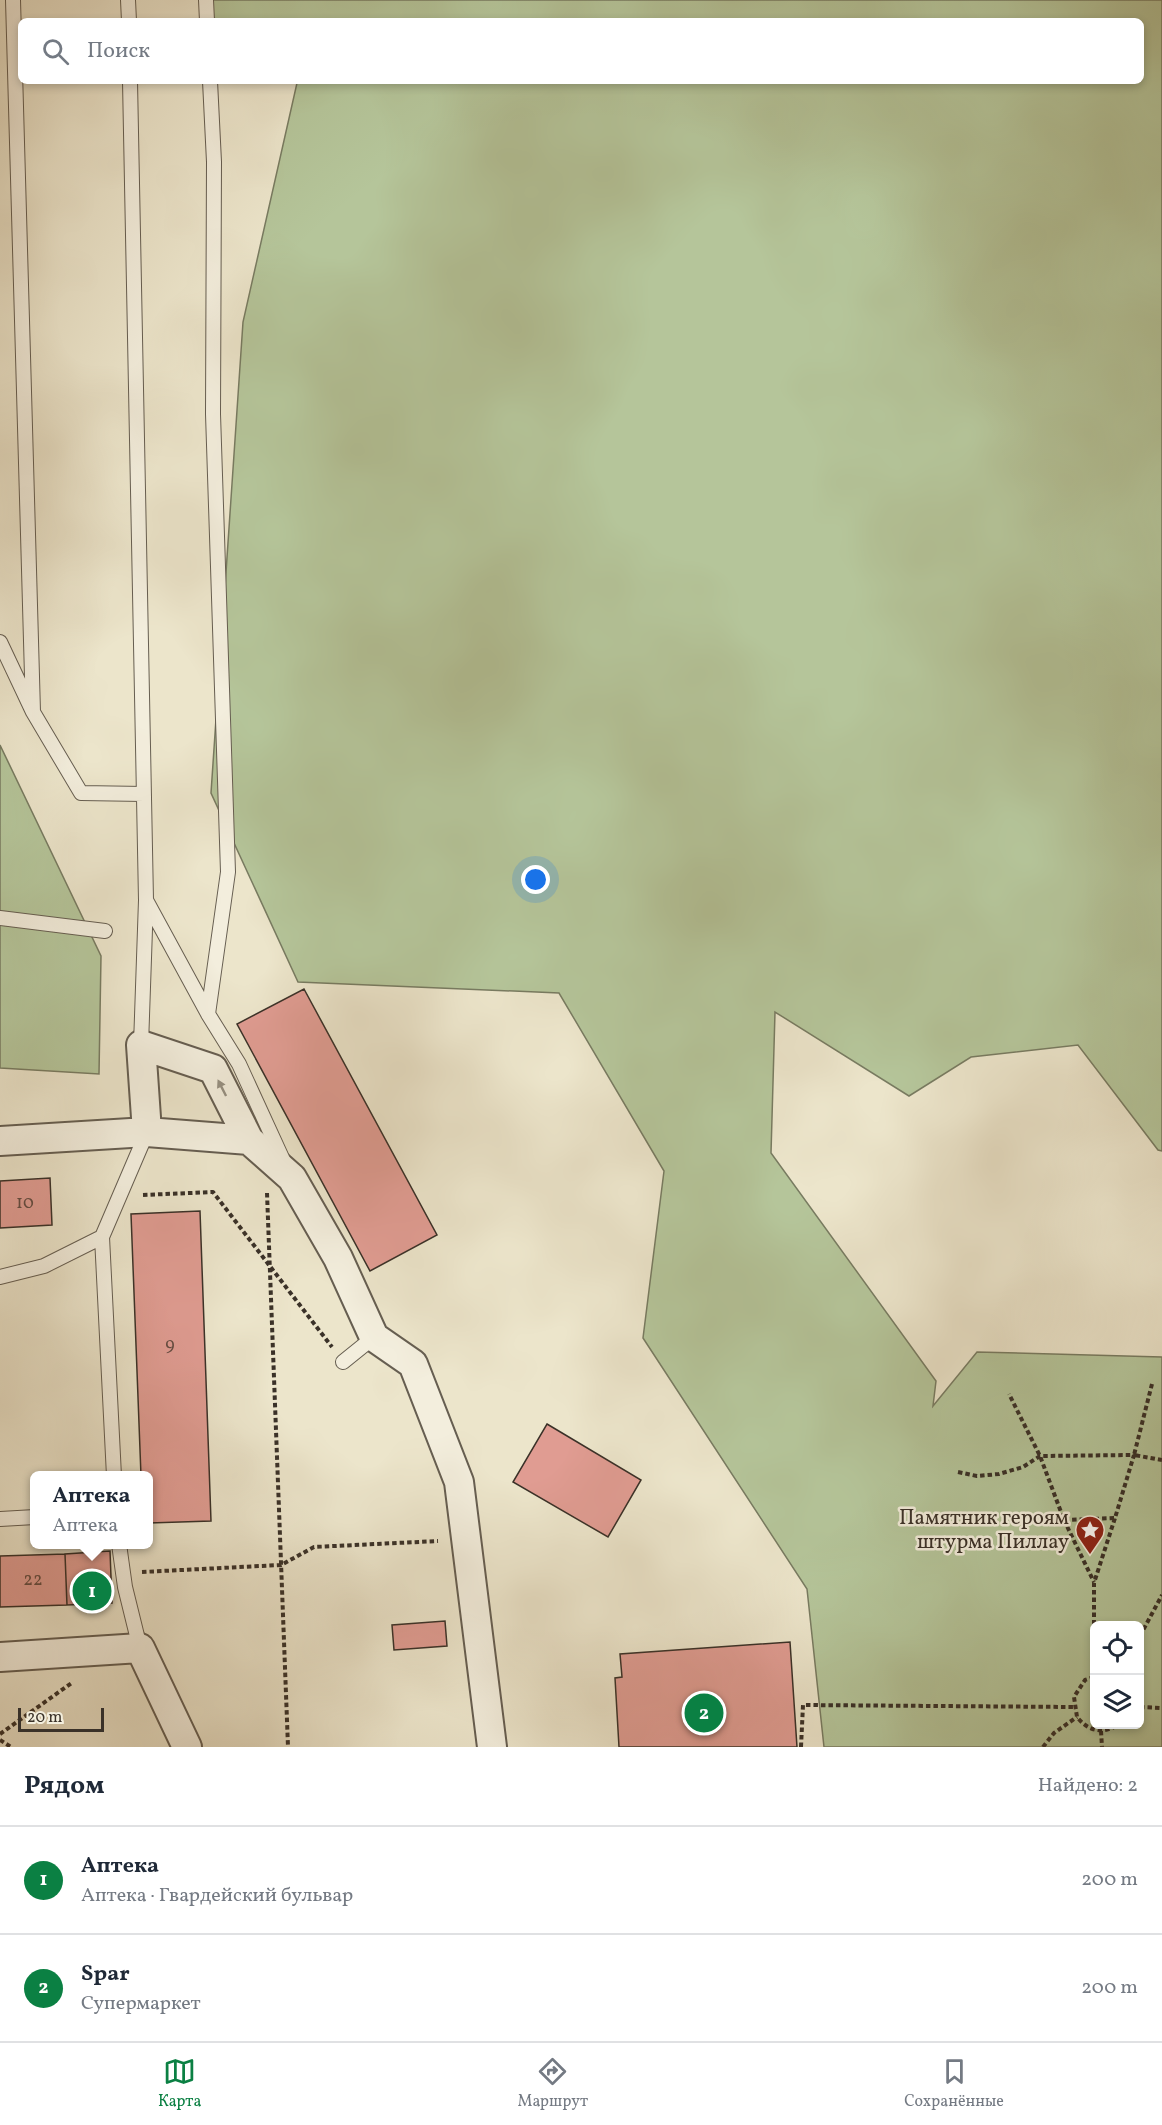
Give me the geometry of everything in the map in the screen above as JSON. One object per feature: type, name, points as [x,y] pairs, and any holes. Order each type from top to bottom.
[{"type":"street","points":[[147,1132],[141,1044],[213,1069],[257,1147],[292,1178],[339,1258],[374,1337],[412,1364],[459,1482],[492,1747]]},
{"type":"street","points":[[0,1141],[147,1132],[257,1147]]},
{"type":"street","points":[[0,1657],[140,1648],[187,1747]]},
{"type":"lane","points":[[13,0],[33,712]]},
{"type":"lane","points":[[128,0],[129,18]]},
{"type":"lane","points":[[206,0],[207,18]]},
{"type":"lane","points":[[130,84],[146,900],[141,1044]]},
{"type":"lane","points":[[208,1014],[228,872],[213,414],[214,162],[210,84]]},
{"type":"lane","points":[[0,642],[33,712],[81,793],[144,794]]},
{"type":"lane","points":[[146,900],[208,1014],[239,1064],[292,1178]]},
{"type":"lane","points":[[0,918],[105,931]]},
{"type":"lane","points":[[114,1471],[102,1237],[147,1132]]},
{"type":"lane","points":[[0,1277],[45,1266],[102,1237]]},
{"type":"lane","points":[[343,1362],[374,1337]]},
{"type":"lane","points":[[0,1519],[30,1517]]},
{"type":"lane","points":[[120,1549],[140,1648]]},
{"type":"path","points":[[257,1147],[288,1747]]},
{"type":"path","points":[[120,1196],[213,1192],[343,1362]]},
{"type":"path","points":[[1095,1621],[1094,1583],[1134,1455],[1152,1384]]},
{"type":"path","points":[[1009,1394],[1040,1456],[1064,1520],[1094,1583]]},
{"type":"path","points":[[958,1472],[977,1476],[999,1474],[1023,1467],[1040,1456],[1134,1455],[1162,1460]]},
{"type":"path","points":[[1064,1520],[1115,1518]]},
{"type":"path","points":[[123,1573],[281,1565],[314,1547],[444,1541]]},
{"type":"path","points":[[1144,1629],[1162,1595]]},
{"type":"path","points":[[0,1734],[82,1676]]},
{"type":"path","points":[[1090,1680],[1078,1688],[1073,1707],[1083,1724],[1101,1731],[1107,1729]]},
{"type":"path","points":[[801,1747],[803,1705],[1073,1707]]},
{"type":"path","points":[[1144,1707],[1162,1708]]},
{"type":"path","points":[[1043,1747],[1054,1733],[1077,1717]]},
{"type":"path","points":[[1101,1731],[1102,1747]]},
{"type":"path","points":[[0,1740],[11,1747]]},
{"type":"green space","points":[[201,0],[1162,0],[1162,1151],[1158,1150],[1078,1045],[971,1057],[909,1096],[775,1012],[771,1153],[936,1381],[933,1406],[977,1352],[1162,1357],[1162,1747],[824,1747],[807,1589],[643,1338],[664,1171],[559,993],[298,982],[211,793],[243,322],[297,84],[1144,84],[1144,18],[214,18],[203,9]]},
{"type":"green space","points":[[0,745],[101,956],[99,1074],[0,1068]]},
{"type":"building","points":[[304,989],[437,1235],[370,1271],[237,1024]]},
{"type":"building","points":[[50,1178],[52,1225],[0,1228],[0,1181]]},
{"type":"building","points":[[200,1211],[211,1521],[153,1523],[153,1471],[141,1471],[131,1214]]},
{"type":"building","points":[[547,1424],[641,1480],[608,1537],[513,1482]]},
{"type":"building","points":[[110,1551],[112,1603],[67,1605],[65,1554]]},
{"type":"building","points":[[65,1554],[67,1605],[0,1607],[0,1556]]},
{"type":"building","points":[[445,1621],[447,1646],[394,1650],[392,1625]]},
{"type":"building","points":[[790,1642],[797,1747],[619,1747],[615,1678],[622,1677],[620,1654]]},
{"type":"place","name":"Памятник героям штурма Пиллау","points":[[1090,1556]]},
{"type":"place","name":"Аптека","points":[[92,1591]]},
{"type":"place","name":"Spar","points":[[704,1713]]}]
